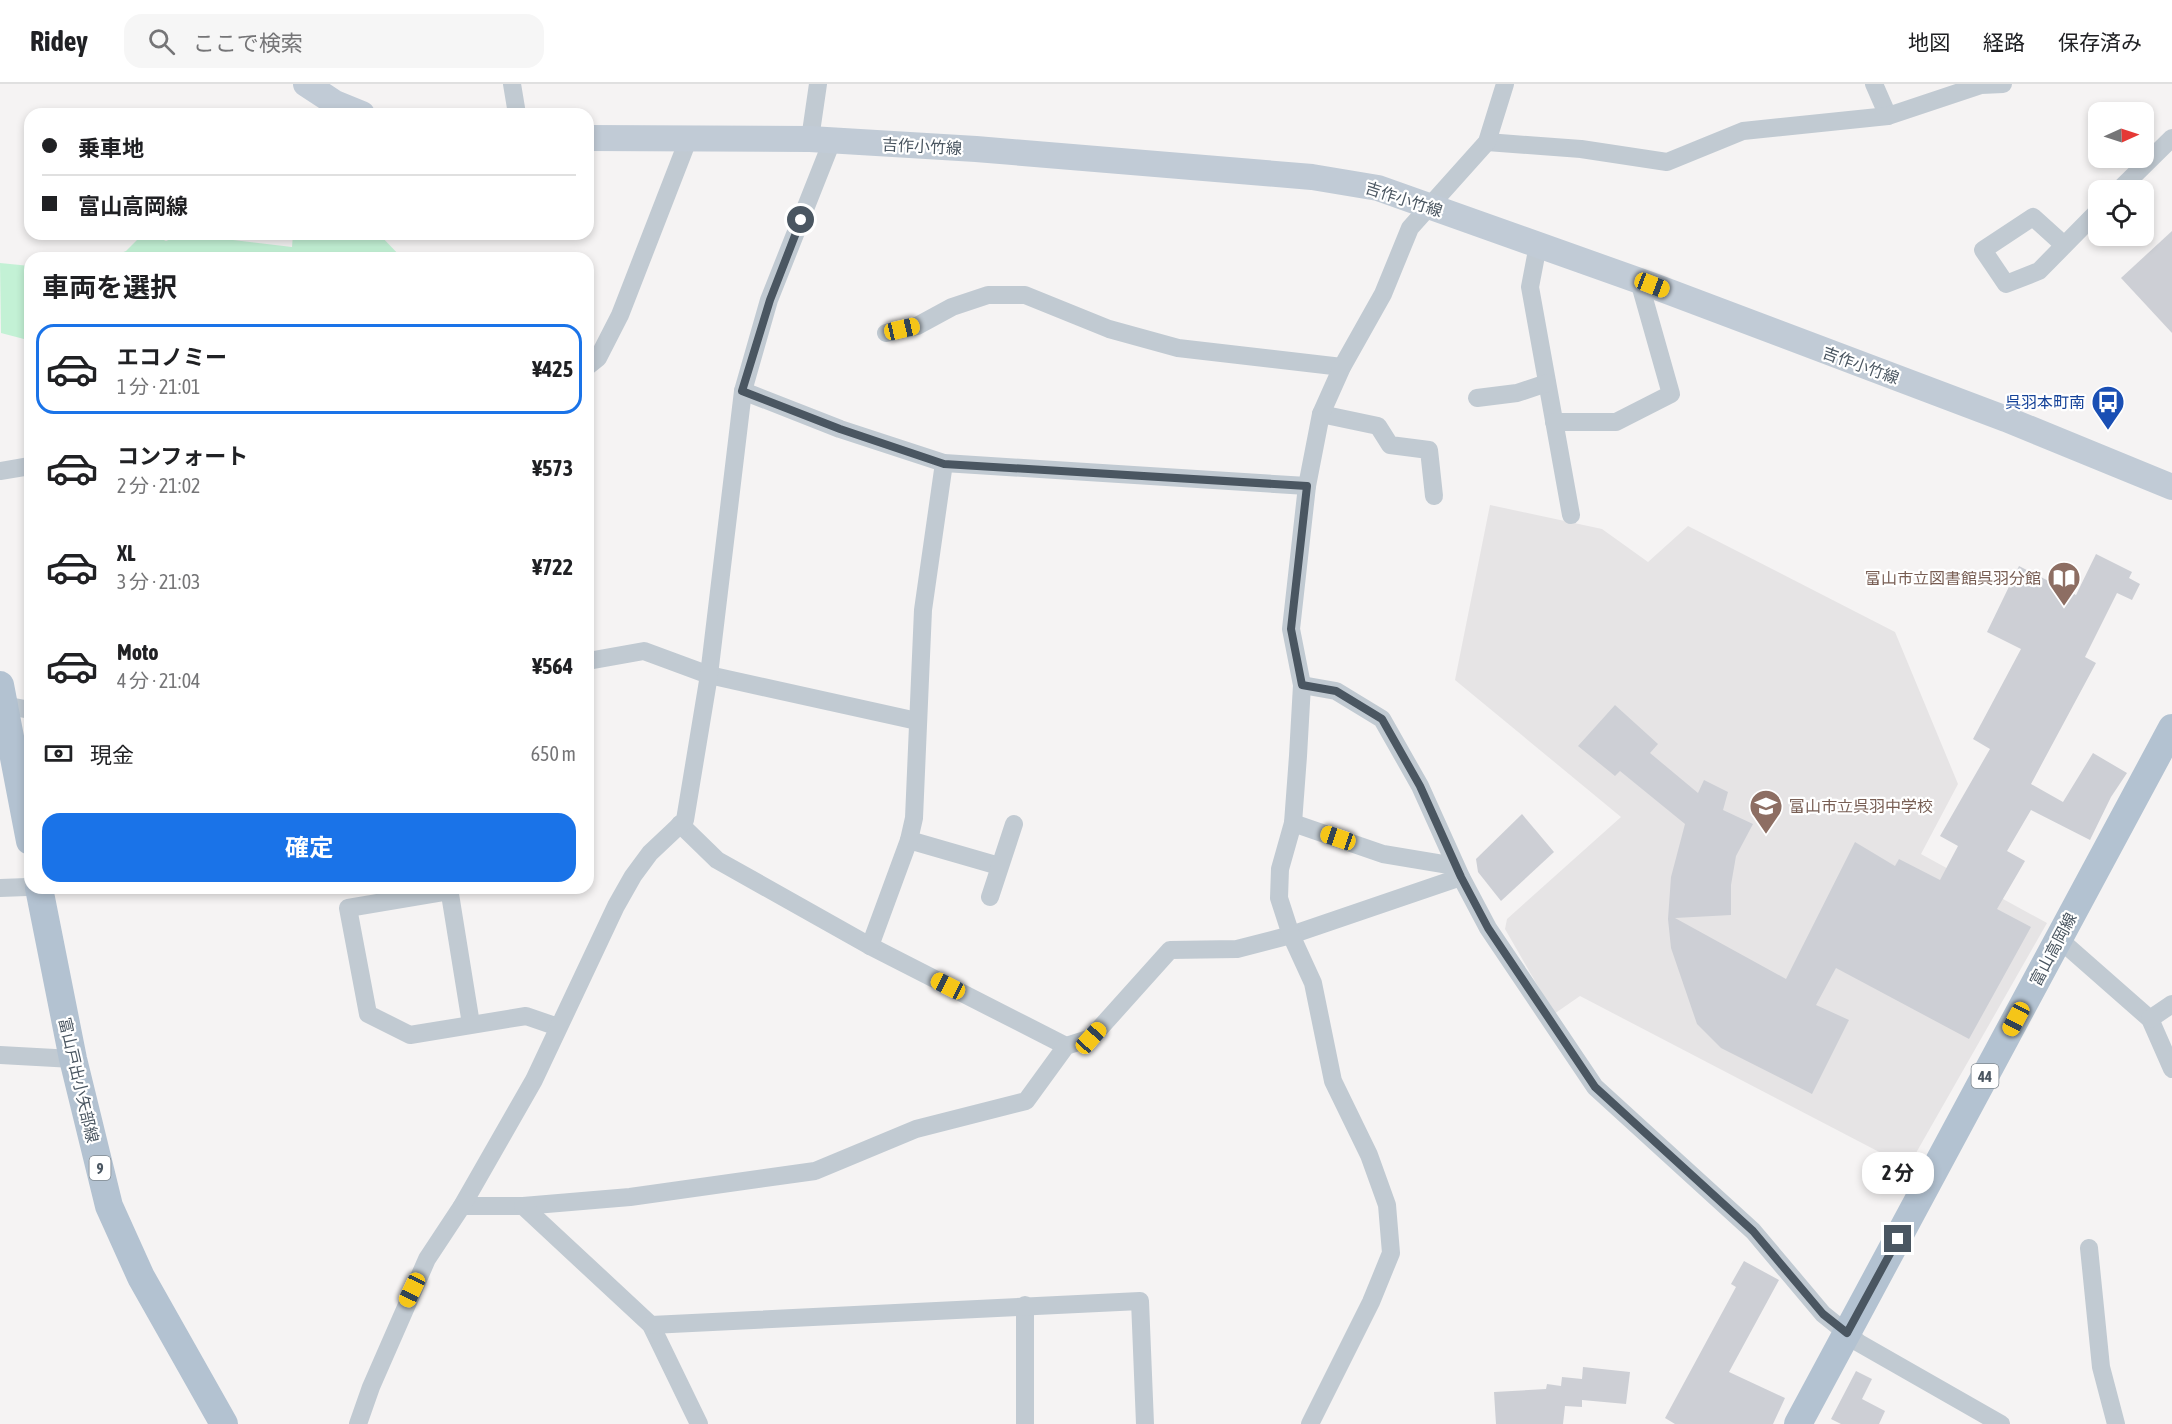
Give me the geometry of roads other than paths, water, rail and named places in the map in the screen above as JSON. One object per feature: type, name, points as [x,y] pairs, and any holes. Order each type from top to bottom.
[{"type":"main road","points":[[306,84],[335,103],[347,108]]},
{"type":"main road","name":"吉作小竹線","points":[[594,138],[821,140],[976,149],[1312,177],[1378,188],[1639,281],[2016,423],[2172,487]]},
{"type":"main road","points":[[11,700],[24,796]]},
{"type":"main road","name":"富山高岡線","points":[[1798,1424],[2172,728]]},
{"type":"main road","name":"富山戸出小矢部線","points":[[34,894],[109,1206],[146,1287],[224,1424]]},
{"type":"street","points":[[512,84],[516,108]]},
{"type":"street","points":[[357,1424],[388,1346],[427,1259],[462,1206],[534,1080],[633,876],[686,820],[709,675],[742,391],[821,140],[818,84]]},
{"type":"street","points":[[1310,1424],[1371,1302],[1391,1253],[1388,1205],[1370,1155],[1333,1081],[1313,983],[1291,935],[1280,898],[1280,869],[1293,823],[1302,685],[1291,629],[1307,486],[1321,414],[1342,368],[1383,294],[1410,228],[1487,142],[1505,84]]},
{"type":"street","points":[[1874,84],[1888,116]]},
{"type":"street","points":[[1487,142],[1581,149],[1667,162],[1743,131],[1888,116],[1981,85],[2003,84]]},
{"type":"street","points":[[2129,180],[2172,138]]},
{"type":"street","points":[[594,361],[598,358],[620,315],[688,140]]},
{"type":"street","points":[[2064,245],[2088,221]]},
{"type":"street","points":[[1538,245],[1530,287],[1571,515]]},
{"type":"street","points":[[1554,422],[1616,422],[1671,394],[1639,281]]},
{"type":"street","points":[[886,333],[917,326],[952,307],[988,295],[1025,295],[1109,329],[1178,348],[1342,368]]},
{"type":"street","points":[[1477,398],[1517,393],[1547,383]]},
{"type":"street","points":[[742,391],[840,429],[944,464],[1307,486]]},
{"type":"street","points":[[1321,414],[1378,426],[1390,445],[1430,450],[1434,496]]},
{"type":"street","points":[[870,946],[877,933],[909,840],[914,818],[916,720],[923,610],[944,464]]},
{"type":"street","points":[[0,471],[24,467]]},
{"type":"street","points":[[594,660],[644,651],[709,675],[916,720]]},
{"type":"street","points":[[1302,685],[1336,691],[1382,719],[1420,786],[1458,871],[1488,928],[1595,1087],[1753,1231],[1823,1314],[1859,1343],[2001,1424]]},
{"type":"street","points":[[1293,823],[1383,854],[1458,871]]},
{"type":"street","points":[[680,824],[717,860],[870,946],[1066,1046]]},
{"type":"street","points":[[990,897],[1014,824]]},
{"type":"street","points":[[909,840],[999,866]]},
{"type":"street","points":[[462,1206],[522,1206],[630,1197],[815,1171],[916,1129],[1026,1101],[1066,1046],[1091,1038],[1170,950],[1237,949],[1291,935],[1458,871]]},
{"type":"street","points":[[0,888],[24,888]]},
{"type":"street","points":[[427,894],[348,908],[368,1014],[410,1035],[526,1016],[558,1027]]},
{"type":"street","points":[[450,894],[471,1024]]},
{"type":"street","points":[[2059,939],[2150,1019],[2170,1060]]},
{"type":"street","points":[[2150,1019],[2172,1004]]},
{"type":"street","points":[[0,1055],[73,1059]]},
{"type":"street","points":[[522,1206],[651,1325],[699,1424]]},
{"type":"street","points":[[2089,1248],[2101,1367],[2116,1424]]},
{"type":"street","points":[[651,1325],[1140,1301],[1145,1424]]},
{"type":"street","points":[[1025,1305],[1025,1424]]},
{"type":"place","name":"呉羽本町南","points":[[2108,431]]},
{"type":"place","name":"富山市立図書館呉羽分館","points":[[2064,607]]},
{"type":"place","name":"富山市立呉羽中学校","points":[[1766,835]]}]
